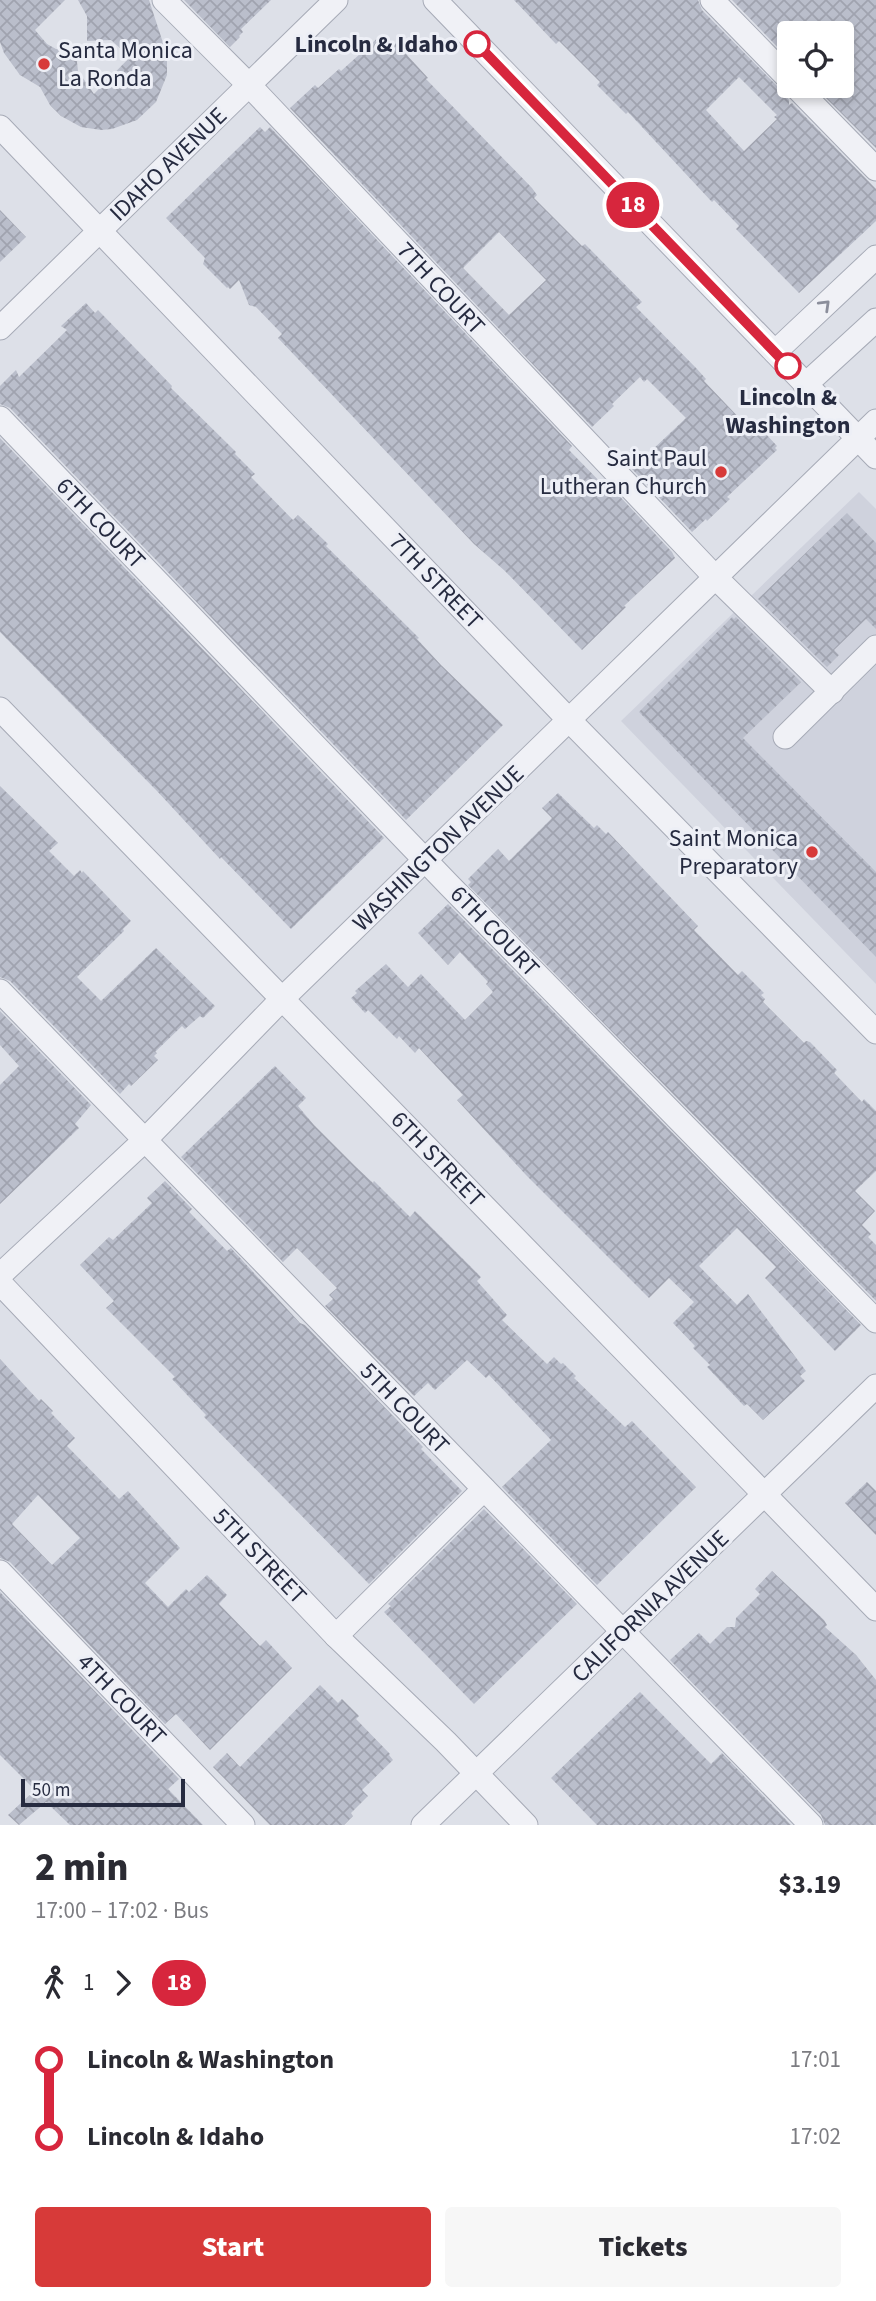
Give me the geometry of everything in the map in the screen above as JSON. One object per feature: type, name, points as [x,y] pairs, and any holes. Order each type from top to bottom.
[{"type":"street","name":"7TH COURT","points":[[164,0],[249,85],[716,578],[832,692]]},
{"type":"street","name":"IDAHO AVENUE","points":[[0,328],[336,0]]},
{"type":"street","points":[[435,0],[876,457]]},
{"type":"street","points":[[712,0],[777,67]]},
{"type":"street","points":[[807,98],[876,169]]},
{"type":"street","name":"7TH STREET","points":[[0,127],[569,720],[876,1032]]},
{"type":"street","points":[[775,352],[876,257]]},
{"type":"street","points":[[805,385],[876,320]]},
{"type":"street","name":"6TH COURT","points":[[0,418],[876,1321]]},
{"type":"street","name":"WASHINGTON AVENUE","points":[[0,1275],[145,1140],[282,999],[876,421]]},
{"type":"street","points":[[786,737],[876,647]]},
{"type":"street","name":"6TH STREET","points":[[0,709],[876,1609]]},
{"type":"street","name":"5TH COURT","points":[[0,991],[811,1825]]},
{"type":"street","name":"5TH STREET","points":[[0,1283],[336,1636],[476,1772],[526,1825]]},
{"type":"street","name":"CALIFORNIA AVENUE","points":[[423,1825],[876,1386]]},
{"type":"street","points":[[336,1636],[484,1489]]},
{"type":"street","name":"4TH COURT","points":[[0,1572],[243,1825]]},
{"type":"shaded area","name":"Saint Monica Preparatory","points":[[859,492],[876,509],[876,984],[621,721]]},
{"type":"building","name":"Santa Monica La Ronda","points":[[0,0],[65,0],[35,30],[47,44],[56,49],[66,50],[80,46],[78,71],[94,94],[130,57],[111,40],[87,41],[87,16],[78,0],[149,0],[167,55],[167,75],[156,102],[137,120],[112,129],[81,127],[61,116],[50,105],[40,87],[20,75],[4,53],[0,42]]},
{"type":"building","points":[[184,0],[271,0],[241,29],[243,32],[240,37],[230,47]]},
{"type":"building","points":[[514,0],[698,0],[702,10],[777,86],[777,98],[787,98],[789,105],[792,103],[876,189],[876,221],[799,293],[736,229],[739,226],[714,200],[712,202],[628,112],[626,114],[597,85],[600,82],[559,41],[556,44]],"holes":[[[739,77],[777,115],[774,117],[777,119],[744,151],[706,110]]]},
{"type":"building","points":[[732,0],[876,0],[876,148],[826,98],[854,98],[854,21],[777,21],[777,47]]},
{"type":"building","points":[[381,35],[392,47],[396,43],[428,78],[426,79],[532,188],[537,195],[534,198],[582,246],[585,244],[642,302],[636,307],[697,369],[706,379],[704,381],[744,423],[752,419],[777,446],[777,450],[727,497],[730,499],[707,521],[706,519],[692,532],[632,469],[686,418],[647,379],[644,382],[640,377],[592,427],[290,108],[315,85],[318,88],[339,69],[341,71]],"holes":[[[499,232],[546,280],[509,315],[463,268]]]},
{"type":"building","points":[[260,127],[265,132],[270,127],[572,446],[569,450],[609,491],[612,488],[672,552],[675,558],[582,650],[505,571],[474,544],[278,338],[282,334],[256,307],[249,305],[239,280],[230,289],[227,288],[203,264],[205,258],[166,218]]},
{"type":"building","points":[[0,210],[26,237],[0,262]]},
{"type":"building","points":[[86,303],[95,313],[98,310],[236,452],[255,474],[251,477],[293,520],[298,515],[328,544],[326,546],[419,638],[417,639],[441,665],[503,725],[406,820],[10,408],[0,404],[0,386],[16,370],[19,377],[67,330],[61,326]]},
{"type":"building","points":[[0,438],[384,838],[291,929],[0,632]]},
{"type":"building","points":[[847,513],[876,543],[876,629],[866,619],[834,650],[839,655],[827,667],[758,599]]},
{"type":"building","points":[[732,617],[736,617],[801,682],[743,738],[876,872],[876,957],[639,712]]},
{"type":"building","points":[[0,786],[58,843],[49,851],[74,876],[80,870],[82,873],[83,871],[131,921],[77,977],[101,1001],[156,948],[215,1006],[203,1018],[200,1016],[185,1029],[182,1026],[155,1052],[157,1053],[154,1056],[158,1060],[120,1094],[10,981],[0,977]]},
{"type":"building","points":[[558,793],[594,828],[597,825],[606,834],[608,832],[698,926],[694,930],[738,975],[742,971],[764,993],[761,995],[765,999],[763,1002],[804,1043],[810,1042],[837,1070],[834,1073],[862,1102],[864,1099],[876,1111],[876,1171],[855,1191],[875,1211],[862,1225],[871,1234],[868,1237],[876,1245],[876,1301],[468,885],[471,882],[468,879],[498,849],[509,861],[552,818],[542,808]]},
{"type":"building","points":[[448,904],[861,1325],[835,1351],[765,1278],[776,1267],[737,1228],[699,1266],[737,1305],[748,1294],[806,1371],[800,1376],[805,1381],[763,1420],[747,1404],[744,1406],[707,1367],[710,1365],[673,1323],[694,1302],[669,1278],[649,1298],[526,1175],[457,1100],[463,1095],[419,1048],[415,1053],[399,1036],[397,1039],[368,1010],[365,1013],[351,998],[357,993],[355,991],[386,964],[408,987],[421,974],[465,1020],[493,992],[486,984],[488,982],[460,952],[448,965],[418,933]]},
{"type":"building","points":[[0,1011],[91,1105],[75,1124],[79,1128],[0,1204],[0,1085],[19,1066],[0,1045]]},
{"type":"building","points":[[275,1066],[306,1098],[298,1106],[314,1125],[410,1217],[415,1211],[481,1277],[477,1281],[507,1315],[502,1320],[547,1364],[554,1357],[563,1363],[576,1376],[574,1378],[625,1427],[632,1421],[696,1487],[597,1585],[502,1487],[551,1440],[489,1375],[486,1378],[467,1360],[435,1390],[428,1383],[414,1396],[325,1306],[333,1299],[329,1295],[337,1288],[297,1248],[283,1262],[181,1157]]},
{"type":"building","points":[[165,1181],[192,1209],[189,1212],[227,1251],[231,1248],[462,1491],[369,1584],[204,1417],[206,1415],[172,1379],[175,1377],[106,1308],[114,1301],[80,1265],[109,1237],[113,1240],[152,1203],[147,1198]]},
{"type":"building","points":[[0,1359],[39,1401],[41,1399],[53,1411],[51,1413],[75,1438],[67,1446],[119,1499],[128,1491],[180,1548],[145,1583],[168,1607],[186,1589],[189,1592],[207,1575],[227,1595],[219,1604],[260,1646],[266,1640],[292,1668],[210,1750],[176,1714],[165,1724],[10,1562],[0,1558]],"holes":[[[38,1495],[80,1538],[52,1565],[12,1524]]]},
{"type":"building","points":[[867,1482],[876,1491],[876,1535],[845,1503]]},
{"type":"building","points":[[484,1509],[577,1604],[474,1704],[384,1612],[391,1606],[388,1604]]},
{"type":"building","points":[[772,1571],[824,1620],[827,1625],[825,1627],[856,1655],[876,1680],[876,1825],[825,1825],[821,1815],[670,1660],[699,1633],[710,1644],[727,1627],[735,1627],[736,1618],[760,1594],[755,1589]]},
{"type":"building","points":[[0,1592],[179,1779],[168,1789],[203,1825],[70,1825],[46,1802],[19,1825],[8,1815],[35,1790],[0,1755]]},
{"type":"building","points":[[320,1685],[338,1703],[342,1699],[359,1716],[356,1719],[393,1760],[362,1790],[368,1796],[351,1813],[353,1816],[344,1825],[270,1825],[213,1767],[227,1753],[240,1767]]},
{"type":"building","points":[[640,1692],[711,1764],[722,1753],[791,1825],[597,1825],[551,1778]]},
{"type":"bus line","name":"18","points":[[477,44],[788,366]]},
{"type":"place","name":"Lincoln & Idaho","points":[[477,44]]},
{"type":"place","name":"Santa Monica La Ronda","points":[[44,64]]},
{"type":"place","name":"Lincoln & Washington","points":[[788,366]]},
{"type":"place","name":"Saint Paul Lutheran Church","points":[[721,472]]},
{"type":"place","name":"Saint Monica Preparatory","points":[[812,852]]}]
